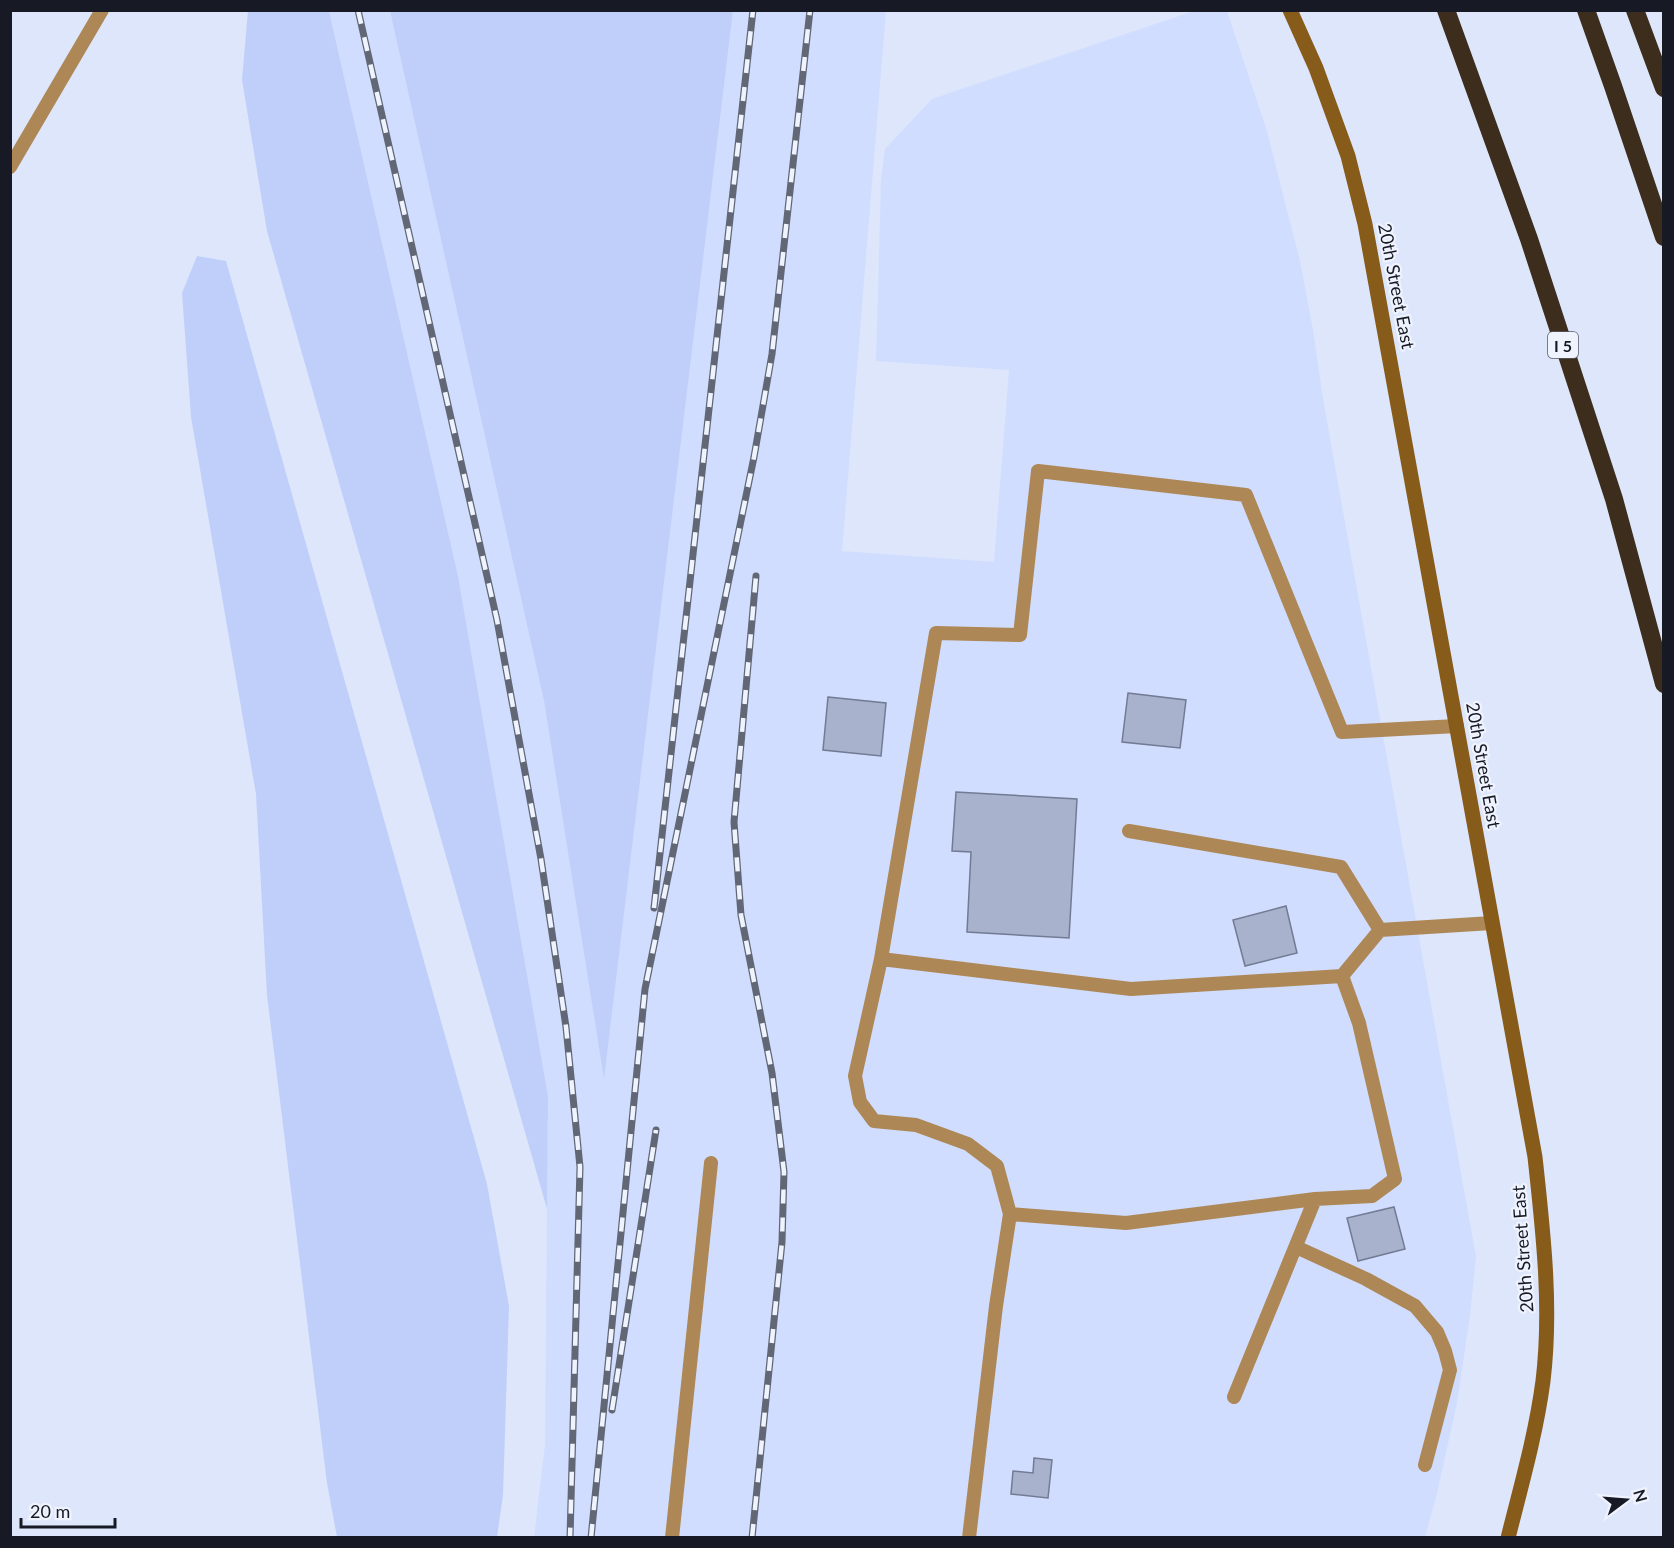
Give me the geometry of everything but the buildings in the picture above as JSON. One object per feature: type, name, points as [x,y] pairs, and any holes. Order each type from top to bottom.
[{"type":"highway","name":"I 5","points":[[1446,10],[1529,239],[1610,488],[1664,684]]},
{"type":"highway","points":[[1586,10],[1664,237]]},
{"type":"highway","points":[[1635,10],[1664,88]]},
{"type":"street","name":"20th Street East","points":[[1290,10],[1316,68],[1348,156],[1365,224],[1535,1157],[1543,1224],[1546,1330],[1543,1379],[1537,1420],[1508,1538]]},
{"type":"lane","points":[[10,167],[102,10]]},
{"type":"lane","points":[[969,1538],[996,1306],[1010,1214],[997,1166],[968,1144],[916,1125],[874,1121],[860,1102],[855,1076],[881,959],[936,633],[1020,635],[1038,471],[1246,495],[1342,732],[1457,726]]},
{"type":"lane","points":[[1129,831],[1341,867],[1380,930]]},
{"type":"lane","points":[[881,959],[1131,989],[1342,976],[1380,930],[1492,923]]},
{"type":"lane","points":[[1010,1214],[1126,1222],[1315,1199],[1372,1196],[1395,1179],[1359,1023],[1342,976]]},
{"type":"lane","points":[[672,1538],[711,1163]]},
{"type":"lane","points":[[1233,1397],[1315,1199]]},
{"type":"lane","points":[[1296,1247],[1366,1279],[1415,1306],[1437,1332],[1450,1370],[1425,1466]]},
{"type":"shaded area","points":[[248,10],[329,11],[458,576],[548,1096],[547,1209],[267,231],[242,80]]},
{"type":"shaded area","points":[[329,11],[390,11],[544,701],[604,1076],[733,11],[886,11],[842,551],[994,562],[1009,370],[876,361],[881,181],[885,149],[932,99],[1194,11],[1227,11],[1266,128],[1300,261],[1476,1257],[1457,1403],[1425,1537],[534,1537],[545,1445],[548,1096],[458,576]]},
{"type":"shaded area","points":[[390,11],[733,11],[604,1079],[544,701]]},
{"type":"shaded area","points":[[197,256],[226,261],[487,1184],[509,1306],[503,1495],[497,1537],[337,1537],[327,1483],[267,995],[256,794],[191,417],[182,293]]},
{"type":"railway","points":[[358,10],[497,620],[541,859],[566,1027],[580,1167],[570,1538]]},
{"type":"railway","points":[[654,908],[753,10]]},
{"type":"railway","points":[[591,1538],[645,989],[754,457],[772,354],[810,10]]},
{"type":"railway","points":[[752,1538],[782,1242],[784,1172],[772,1073],[741,915],[734,822],[756,576]]},
{"type":"railway","points":[[612,1410],[656,1130]]}]
